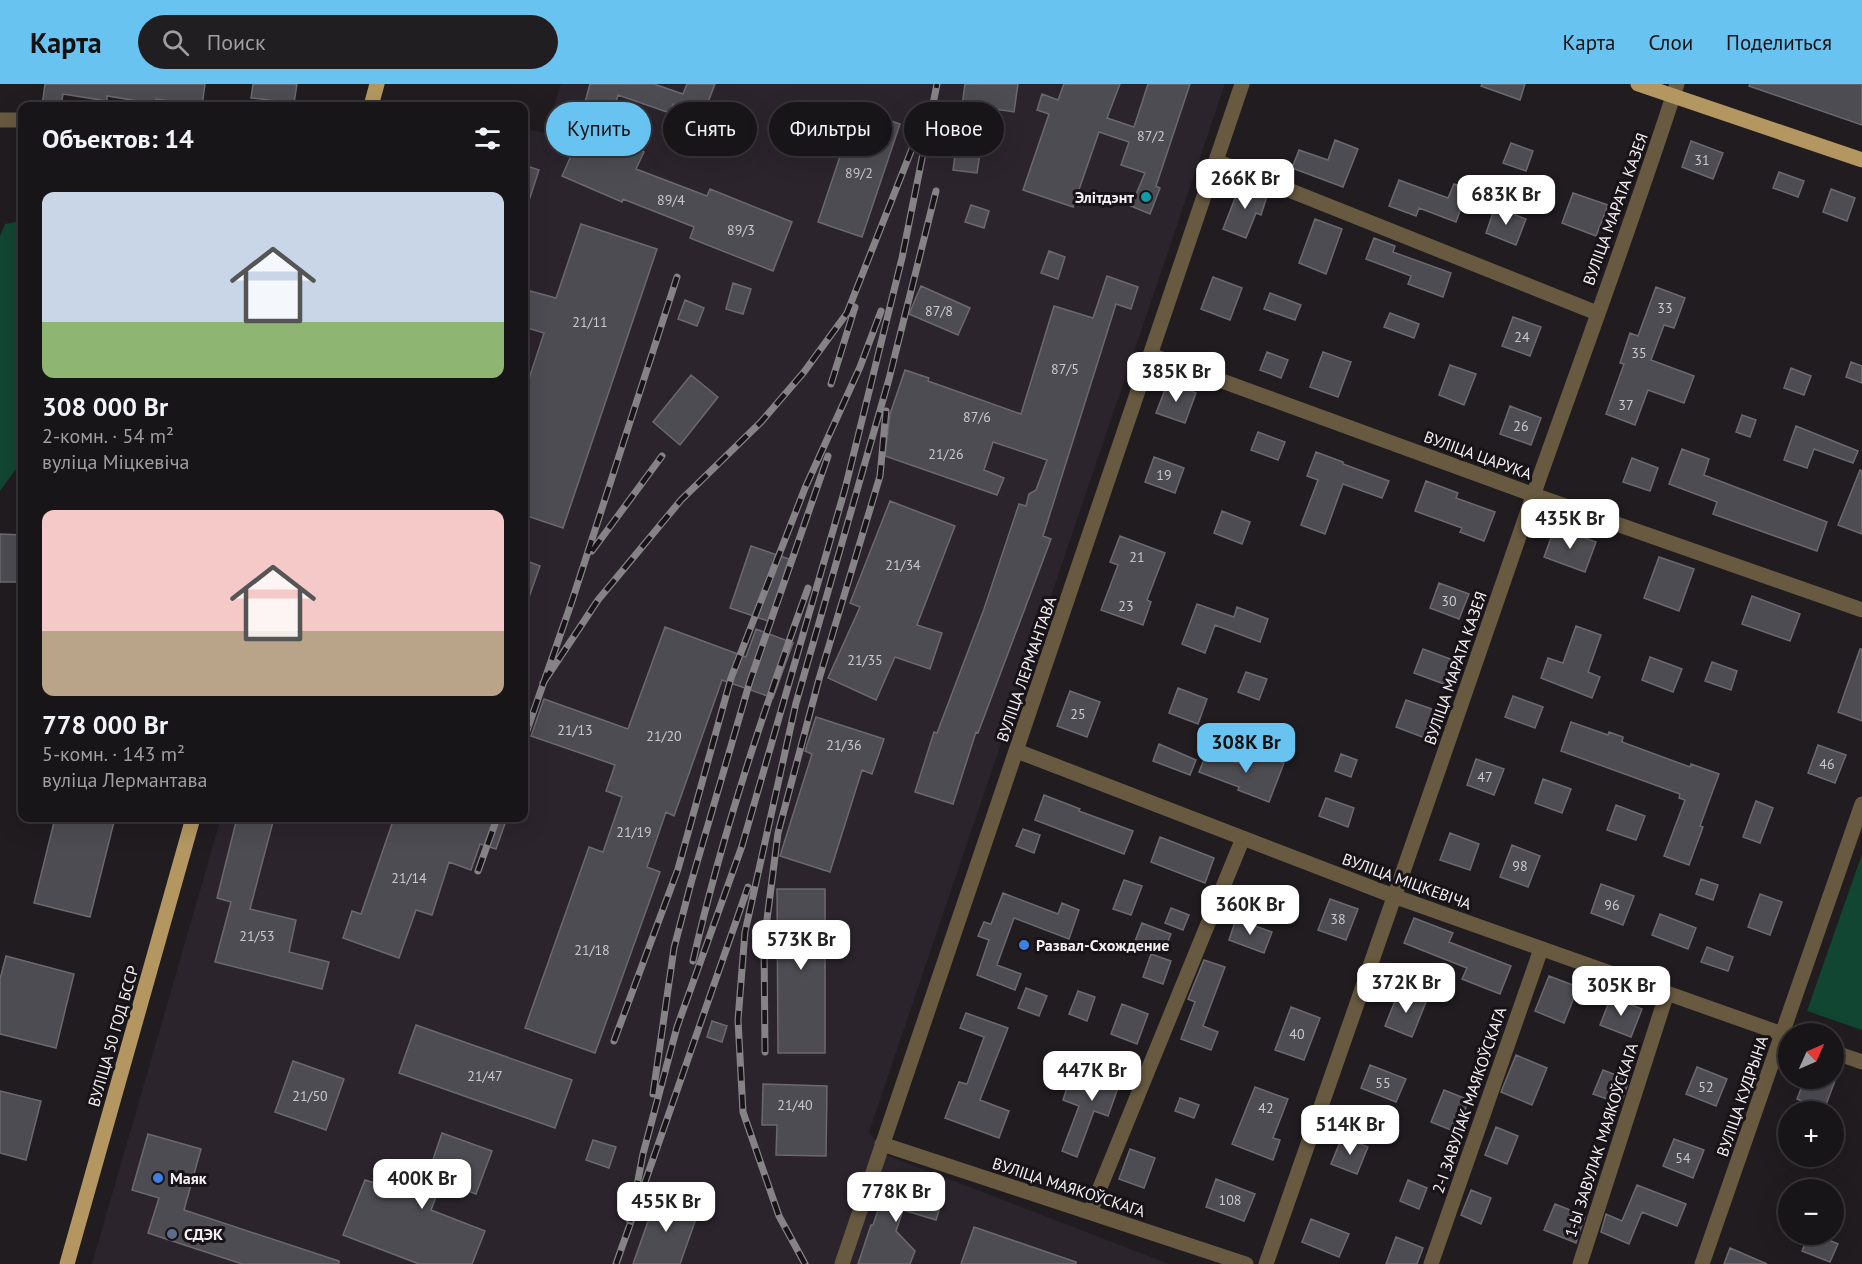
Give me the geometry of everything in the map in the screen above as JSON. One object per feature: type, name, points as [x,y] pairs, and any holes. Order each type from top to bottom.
[{"type":"main road","points":[[372,102],[377,84]]},
{"type":"main road","points":[[1638,84],[1675,90],[1862,160]]},
{"type":"main road","name":"ВУЛІЦА 50 ГОД БССР","points":[[67,1264],[192,822]]},
{"type":"street","name":"ВУЛІЦА ЛЕРМАНТАВА","points":[[842,1264],[1242,84]]},
{"type":"street","name":"ВУЛІЦА МАРАТА КАЗЕЯ","points":[[1266,1264],[1396,897],[1597,314],[1667,119],[1675,90]]},
{"type":"street","points":[[0,120],[18,120]]},
{"type":"street","points":[[1216,161],[1597,314]]},
{"type":"street","name":"ВУЛІЦА ЦАРУКА","points":[[1150,355],[1534,495],[1862,610]]},
{"type":"street","name":"ВУЛІЦА МІЦКЕВІЧА","points":[[1017,751],[1396,897],[1778,1033]]},
{"type":"street","name":"ВУЛІЦА КУДРЫНА","points":[[1789,1023],[1862,804]]},
{"type":"street","points":[[1090,1212],[1243,838]]},
{"type":"street","name":"2-І ЗАВУЛАК МАЯКОЎСКАГА","points":[[1431,1264],[1541,949]]},
{"type":"street","name":"1-Ы ЗАВУЛАК МАЯКОЎСКАГА","points":[[1580,1264],[1667,993]]},
{"type":"street","name":"ВУЛІЦА КУДРЫНА","points":[[1702,1264],[1778,1054]]},
{"type":"street","points":[[1844,1056],[1862,1062]]},
{"type":"street","name":"ВУЛІЦА МАЯКОЎСКАГА","points":[[882,1144],[1246,1264]]},
{"type":"shaded area","points":[[561,84],[1225,84],[869,1132],[886,1155],[1169,1264],[92,1264],[220,822],[528,822],[528,130],[545,133],[546,130],[546,156],[651,156],[651,102],[555,102]]},
{"type":"green space","points":[[18,222],[18,466],[0,491],[0,236],[5,224]]},
{"type":"green space","points":[[1862,854],[1862,1030],[1807,1011]]},
{"type":"building","points":[[45,84],[205,84],[203,102],[156,99],[156,102],[144,102],[107,96],[107,101],[63,94],[62,102],[43,102]]},
{"type":"building","points":[[253,84],[297,84],[294,102],[251,98]]},
{"type":"building","points":[[590,84],[654,84],[683,94],[687,84],[715,84],[708,102],[663,102],[663,111],[651,106],[651,102],[638,102],[618,95],[616,102],[585,102]]},
{"type":"building","points":[[965,84],[1018,84],[1014,112],[1004,110],[1004,102],[962,102]]},
{"type":"building","points":[[1064,84],[1120,84],[1107,118],[1134,127],[1148,84],[1190,84],[1156,186],[1160,188],[1150,214],[1131,206],[1145,173],[1121,165],[1129,142],[1099,132],[1073,207],[1023,190],[1049,114],[1037,110],[1042,94],[1058,100]]},
{"type":"building","points":[[1482,84],[1525,84],[1520,100],[1481,86]]},
{"type":"building","points":[[1750,84],[1862,84],[1862,125],[1749,86]]},
{"type":"building","points":[[892,121],[900,124],[892,148]]},
{"type":"building","points":[[1335,140],[1358,149],[1343,187],[1292,168],[1299,150],[1328,160]]},
{"type":"building","points":[[1691,141],[1723,153],[1713,179],[1682,167]]},
{"type":"building","points":[[1511,143],[1533,151],[1526,171],[1503,163]]},
{"type":"building","points":[[571,156],[642,156],[636,169],[707,196],[710,189],[792,222],[773,271],[690,238],[694,227],[623,199],[622,202],[562,176]]},
{"type":"building","points":[[840,156],[889,156],[862,237],[818,222]]},
{"type":"building","points":[[955,156],[980,156],[977,173],[953,170]]},
{"type":"building","points":[[528,166],[539,170],[528,204]]},
{"type":"building","points":[[1779,172],[1804,181],[1798,197],[1773,188]]},
{"type":"building","points":[[1399,180],[1448,198],[1454,184],[1468,189],[1456,222],[1419,208],[1416,216],[1389,206]]},
{"type":"building","points":[[1241,183],[1268,193],[1261,215],[1256,213],[1246,238],[1223,229]]},
{"type":"building","points":[[1831,189],[1855,198],[1847,221],[1823,212]]},
{"type":"building","points":[[1573,193],[1608,205],[1596,236],[1562,223]]},
{"type":"building","points":[[971,205],[989,211],[984,228],[965,222]]},
{"type":"building","points":[[1495,207],[1526,219],[1516,245],[1486,233]]},
{"type":"building","points":[[1315,219],[1342,229],[1326,274],[1299,263]]},
{"type":"building","points":[[581,224],[657,249],[563,528],[528,516],[528,382],[544,333],[528,328],[528,299],[530,291],[556,298]]},
{"type":"building","points":[[1374,238],[1395,246],[1393,252],[1451,273],[1443,297],[1408,284],[1411,276],[1366,259]]},
{"type":"building","points":[[1049,251],[1065,257],[1058,279],[1041,273]]},
{"type":"building","points":[[1107,276],[1138,287],[1131,309],[1116,304],[1043,536],[1051,539],[978,733],[976,732],[953,804],[915,792],[934,732],[937,733],[984,609],[1019,504],[1026,506],[1029,494],[1036,490],[1047,460],[993,442],[984,470],[1004,478],[997,495],[885,456],[890,414],[905,370],[929,378],[928,381],[1021,414],[1054,306],[1093,318]]},
{"type":"building","points":[[1213,277],[1242,288],[1230,320],[1201,309]]},
{"type":"building","points":[[733,283],[751,289],[743,314],[726,309]]},
{"type":"building","points":[[921,286],[970,308],[958,335],[909,314]]},
{"type":"building","points":[[1656,287],[1685,298],[1674,328],[1664,325],[1651,360],[1694,376],[1684,403],[1648,390],[1635,425],[1606,414],[1624,364],[1620,363],[1630,333],[1638,336]]},
{"type":"building","points":[[1270,293],[1301,305],[1295,320],[1264,309]]},
{"type":"building","points":[[685,300],[704,308],[697,326],[678,319]]},
{"type":"building","points":[[1390,313],[1419,324],[1414,338],[1384,327]]},
{"type":"building","points":[[1513,317],[1541,327],[1530,356],[1502,346]]},
{"type":"building","points":[[1267,352],[1288,360],[1281,378],[1260,370]]},
{"type":"building","points":[[1323,352],[1351,362],[1338,397],[1310,387]]},
{"type":"building","points":[[1851,362],[1862,366],[1862,383],[1846,377]]},
{"type":"building","points":[[1450,365],[1476,374],[1464,405],[1439,395]]},
{"type":"building","points":[[1791,368],[1811,376],[1804,395],[1784,388]]},
{"type":"building","points":[[691,375],[718,397],[680,445],[653,422]]},
{"type":"building","points":[[1168,382],[1196,393],[1185,423],[1156,413]]},
{"type":"building","points":[[1510,406],[1541,418],[1531,445],[1500,434]]},
{"type":"building","points":[[1742,415],[1756,420],[1750,437],[1736,432]]},
{"type":"building","points":[[1796,426],[1858,451],[1853,463],[1814,449],[1807,468],[1784,460]]},
{"type":"building","points":[[1258,432],[1285,442],[1278,460],[1251,450]]},
{"type":"building","points":[[1682,449],[1709,459],[1704,475],[1827,522],[1817,551],[1713,514],[1717,502],[1669,484]]},
{"type":"building","points":[[1316,452],[1389,481],[1382,498],[1343,484],[1325,534],[1301,525],[1318,480],[1307,476]]},
{"type":"building","points":[[1154,457],[1184,468],[1175,493],[1145,482]]},
{"type":"building","points":[[1632,458],[1658,468],[1650,491],[1623,482]]},
{"type":"building","points":[[1860,470],[1862,471],[1862,534],[1838,525]]},
{"type":"building","points":[[1426,481],[1458,493],[1456,498],[1495,512],[1484,541],[1460,532],[1462,528],[1415,511]]},
{"type":"building","points":[[890,501],[955,526],[917,625],[942,633],[930,669],[895,657],[876,700],[828,678],[860,607],[850,603]]},
{"type":"building","points":[[1222,511],[1250,522],[1242,544],[1214,533]]},
{"type":"building","points":[[1555,527],[1596,542],[1585,572],[1544,557]]},
{"type":"building","points":[[0,534],[18,535],[18,582],[0,582]]},
{"type":"building","points":[[1120,536],[1165,553],[1147,600],[1151,602],[1143,625],[1101,610],[1118,565],[1110,562]]},
{"type":"building","points":[[751,546],[789,559],[768,621],[730,608]]},
{"type":"building","points":[[1659,557],[1694,569],[1679,611],[1644,598]]},
{"type":"building","points":[[528,562],[540,566],[528,600]]},
{"type":"building","points":[[1439,583],[1469,594],[1459,619],[1430,608]]},
{"type":"building","points":[[1752,596],[1800,614],[1790,641],[1742,624]]},
{"type":"building","points":[[1197,604],[1234,617],[1237,607],[1268,619],[1260,642],[1215,625],[1205,653],[1182,644]]},
{"type":"building","points":[[1576,626],[1601,635],[1588,672],[1600,677],[1592,698],[1541,678],[1548,658],[1563,663]]},
{"type":"building","points":[[665,627],[746,657],[756,629],[793,643],[773,698],[722,680],[674,816],[666,812],[647,867],[660,872],[595,1053],[525,1028],[589,847],[603,852],[622,797],[606,791],[615,765],[531,736],[544,699],[628,729]]},
{"type":"building","points":[[1423,649],[1453,660],[1444,684],[1414,673]]},
{"type":"building","points":[[1860,649],[1862,649],[1862,721],[1838,712]]},
{"type":"building","points":[[1650,657],[1682,669],[1673,692],[1642,680]]},
{"type":"building","points":[[1712,662],[1737,671],[1731,690],[1705,681]]},
{"type":"building","points":[[1246,672],[1267,679],[1259,700],[1238,692]]},
{"type":"building","points":[[1178,688],[1207,699],[1198,724],[1169,713]]},
{"type":"building","points":[[1070,691],[1100,702],[1087,737],[1057,726]]},
{"type":"building","points":[[1513,696],[1543,707],[1535,728],[1505,717]]},
{"type":"building","points":[[1406,700],[1435,710],[1425,738],[1396,727]]},
{"type":"building","points":[[816,717],[884,739],[872,774],[862,770],[830,872],[780,856],[812,754],[805,751]]},
{"type":"building","points":[[1571,722],[1608,735],[1609,732],[1623,737],[1622,742],[1690,767],[1691,764],[1719,774],[1689,865],[1664,856],[1685,800],[1679,798],[1680,794],[1561,751]]},
{"type":"building","points":[[1159,744],[1196,760],[1190,775],[1153,761]]},
{"type":"building","points":[[1818,745],[1846,755],[1835,783],[1808,773]]},
{"type":"building","points":[[1207,752],[1247,766],[1252,752],[1284,763],[1269,802],[1238,790],[1239,787],[1199,772]]},
{"type":"building","points":[[1341,754],[1357,760],[1351,777],[1335,771]]},
{"type":"building","points":[[1476,759],[1504,769],[1494,795],[1467,785]]},
{"type":"building","points":[[1543,779],[1571,789],[1562,813],[1535,803]]},
{"type":"building","points":[[1044,795],[1133,831],[1124,854],[1035,820]]},
{"type":"building","points":[[1326,798],[1354,808],[1348,827],[1319,816]]},
{"type":"building","points":[[1756,801],[1773,808],[1760,843],[1743,837]]},
{"type":"building","points":[[1616,805],[1645,816],[1636,840],[1607,830]]},
{"type":"building","points":[[54,822],[114,822],[90,917],[34,903]]},
{"type":"building","points":[[236,822],[273,822],[250,909],[296,920],[289,952],[329,962],[322,989],[215,962],[231,902],[217,898]]},
{"type":"building","points":[[393,822],[506,822],[496,849],[480,844],[471,870],[449,862],[432,915],[416,910],[399,958],[343,938],[352,911],[361,914]]},
{"type":"building","points":[[1023,829],[1040,835],[1034,853],[1016,846]]},
{"type":"building","points":[[1450,833],[1479,844],[1470,870],[1440,860]]},
{"type":"building","points":[[1160,837],[1214,858],[1205,883],[1151,862]]},
{"type":"building","points":[[1512,845],[1540,856],[1528,887],[1500,877]]},
{"type":"building","points":[[1701,879],[1718,885],[1713,900],[1696,894]]},
{"type":"building","points":[[1124,880],[1142,886],[1131,915],[1113,909]]},
{"type":"building","points":[[1601,884],[1634,896],[1623,925],[1591,913]]},
{"type":"building","points":[[777,889],[825,889],[825,1053],[778,1053]]},
{"type":"building","points":[[1003,893],[1058,914],[1062,903],[1079,910],[1069,939],[1014,918],[997,965],[1021,974],[1015,990],[977,975],[989,940],[978,936],[984,922],[991,924]]},
{"type":"building","points":[[1760,894],[1782,902],[1770,935],[1748,927]]},
{"type":"building","points":[[1330,899],[1358,909],[1346,940],[1318,930]]},
{"type":"building","points":[[1171,908],[1189,915],[1183,930],[1165,923]]},
{"type":"building","points":[[1660,914],[1696,928],[1688,949],[1652,935]]},
{"type":"building","points":[[1414,918],[1453,933],[1449,942],[1511,966],[1500,994],[1462,979],[1467,968],[1404,943]]},
{"type":"building","points":[[1236,919],[1272,932],[1264,953],[1229,940]]},
{"type":"building","points":[[1142,923],[1171,934],[1164,951],[1135,941]]},
{"type":"building","points":[[1707,947],[1733,957],[1728,971],[1701,962]]},
{"type":"building","points":[[1151,954],[1171,961],[1163,984],[1143,977]]},
{"type":"building","points":[[6,956],[74,974],[56,1048],[0,1034],[0,979]]},
{"type":"building","points":[[1204,960],[1225,967],[1203,1026],[1218,1032],[1211,1050],[1181,1039],[1195,1002],[1188,999]]},
{"type":"building","points":[[1549,976],[1578,987],[1564,1023],[1535,1011]]},
{"type":"building","points":[[1026,988],[1047,996],[1039,1016],[1018,1008]]},
{"type":"building","points":[[1078,991],[1095,997],[1087,1021],[1069,1014]]},
{"type":"building","points":[[1399,991],[1426,1002],[1412,1037],[1385,1026]]},
{"type":"building","points":[[1611,997],[1642,1009],[1631,1037],[1600,1025]]},
{"type":"building","points":[[1122,1004],[1148,1014],[1137,1044],[1111,1034]]},
{"type":"building","points":[[1291,1007],[1320,1018],[1304,1060],[1275,1050]]},
{"type":"building","points":[[966,1013],[1008,1028],[980,1100],[1009,1111],[999,1138],[945,1118],[959,1082],[967,1084],[984,1037],[960,1028]]},
{"type":"building","points":[[712,1021],[727,1026],[722,1042],[707,1037]]},
{"type":"building","points":[[416,1025],[572,1080],[555,1128],[399,1073]]},
{"type":"building","points":[[1516,1055],[1547,1068],[1532,1105],[1501,1092]]},
{"type":"building","points":[[293,1061],[344,1079],[326,1130],[275,1112]]},
{"type":"building","points":[[1099,1061],[1129,1072],[1124,1086],[1119,1085],[1108,1116],[1094,1111],[1077,1157],[1062,1151],[1079,1106],[1063,1100],[1070,1078],[1090,1086]]},
{"type":"building","points":[[1370,1065],[1406,1079],[1396,1102],[1361,1088]]},
{"type":"building","points":[[1697,1067],[1727,1079],[1716,1106],[1686,1094]]},
{"type":"building","points":[[1603,1070],[1629,1080],[1621,1104],[1593,1094]]},
{"type":"building","points":[[763,1084],[827,1086],[826,1156],[776,1155],[777,1125],[762,1125]]},
{"type":"building","points":[[1255,1087],[1288,1099],[1273,1138],[1280,1140],[1273,1160],[1232,1144]]},
{"type":"building","points":[[1801,1089],[1832,1089],[1827,1101],[1797,1099]]},
{"type":"building","points":[[1444,1090],[1469,1100],[1456,1132],[1431,1122]]},
{"type":"building","points":[[0,1091],[41,1101],[26,1160],[0,1153]]},
{"type":"building","points":[[1180,1098],[1199,1105],[1194,1118],[1175,1111]]},
{"type":"building","points":[[1496,1127],[1518,1136],[1507,1164],[1485,1155]]},
{"type":"building","points":[[442,1133],[492,1151],[476,1194],[442,1182],[431,1210],[485,1231],[472,1264],[419,1264],[343,1235],[365,1180],[375,1183],[378,1175],[422,1192]]},
{"type":"building","points":[[148,1134],[201,1149],[184,1210],[339,1261],[339,1264],[242,1264],[148,1233],[159,1198],[132,1190]]},
{"type":"building","points":[[1342,1137],[1368,1147],[1357,1174],[1331,1164]]},
{"type":"building","points":[[1674,1139],[1704,1150],[1693,1178],[1663,1166]]},
{"type":"building","points":[[593,1140],[616,1147],[609,1168],[586,1160]]},
{"type":"building","points":[[1130,1149],[1155,1158],[1144,1188],[1119,1179]]},
{"type":"building","points":[[890,1176],[912,1184],[911,1188],[943,1198],[936,1220],[903,1210],[896,1231],[915,1251],[910,1264],[858,1264],[871,1225],[873,1225]]},
{"type":"building","points":[[1216,1179],[1255,1194],[1244,1221],[1206,1207]]},
{"type":"building","points":[[1408,1180],[1427,1188],[1419,1209],[1400,1201]]},
{"type":"building","points":[[1637,1185],[1686,1204],[1677,1226],[1642,1212],[1629,1244],[1601,1232],[1606,1214],[1622,1221]]},
{"type":"building","points":[[1471,1190],[1491,1198],[1481,1224],[1461,1215]]},
{"type":"building","points":[[657,1196],[699,1210],[680,1264],[633,1264]]},
{"type":"building","points":[[1555,1204],[1585,1216],[1576,1243],[1544,1230]]},
{"type":"building","points":[[1311,1219],[1349,1234],[1339,1257],[1302,1242]]},
{"type":"building","points":[[974,1227],[1076,1262],[1076,1264],[961,1264]]},
{"type":"building","points":[[1396,1237],[1423,1248],[1417,1264],[1386,1264]]},
{"type":"building","points":[[1804,1245],[1838,1245],[1830,1262],[1802,1251]]},
{"type":"building","points":[[1730,1248],[1767,1264],[1724,1264]]},
{"type":"railway","points":[[630,1222],[643,1154],[677,1027],[742,846],[845,489],[902,258],[937,84]]},
{"type":"railway","points":[[543,683],[598,600],[681,500],[761,422],[804,372],[847,313],[909,156]]},
{"type":"railway","points":[[805,1264],[779,1216],[743,1112],[738,1020],[745,932],[796,703],[889,379],[936,191]]},
{"type":"railway","points":[[528,728],[572,601],[677,277]]},
{"type":"railway","points":[[831,384],[855,307]]},
{"type":"railway","points":[[614,1041],[678,869],[731,678],[805,488],[860,367],[881,311]]},
{"type":"railway","points":[[765,1052],[764,943],[778,833],[819,679],[880,476],[886,411]]},
{"type":"railway","points":[[592,551],[662,456]]},
{"type":"railway","points":[[653,1094],[674,948],[691,883],[750,681],[828,456]]},
{"type":"railway","points":[[693,961],[717,866],[745,773],[808,588]]},
{"type":"railway","points":[[478,871],[496,822]]},
{"type":"railway","points":[[644,1185],[748,887]]},
{"type":"railway","points":[[616,1264],[633,1216]]},
{"type":"place","name":"Элітдэнт","points":[[1146,197]]},
{"type":"place","name":"Развал-Схождение","points":[[1024,945]]},
{"type":"place","name":"Маяк","points":[[158,1178]]},
{"type":"place","name":"СДЭК","points":[[172,1234]]}]
